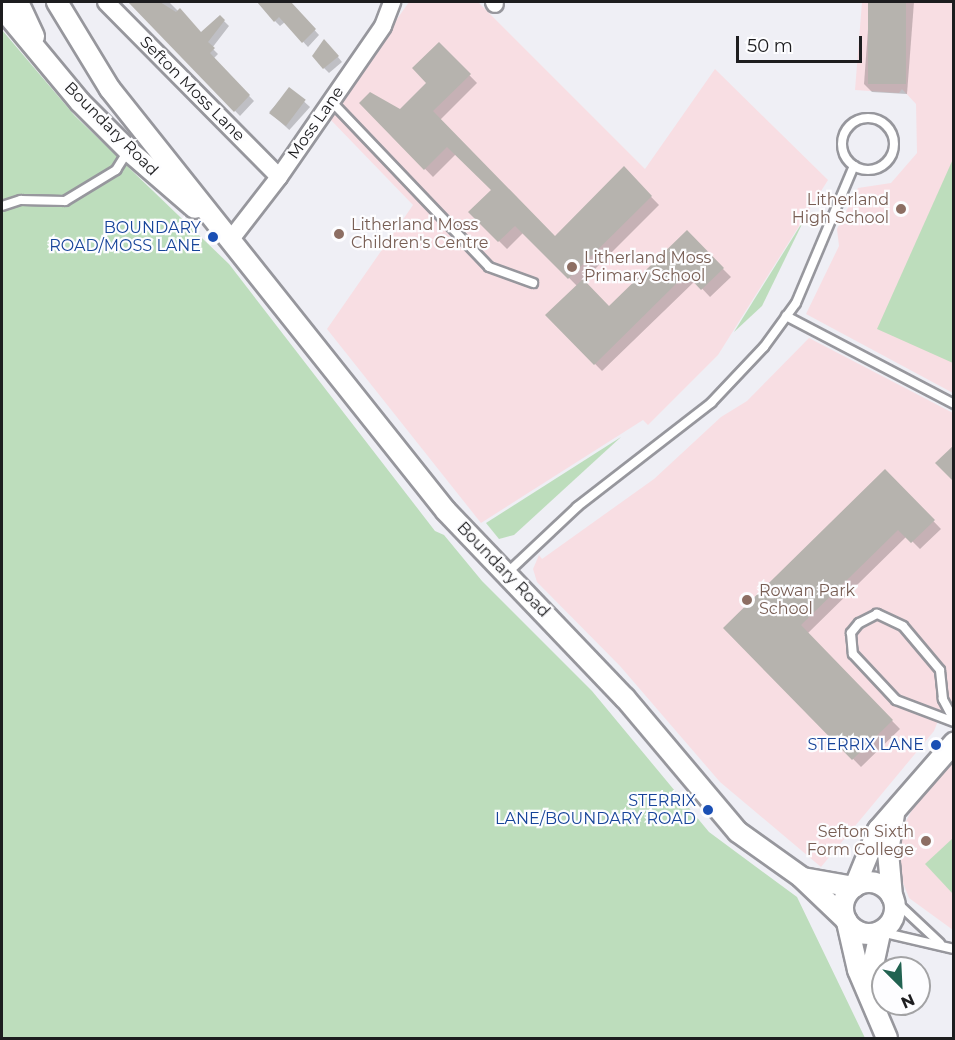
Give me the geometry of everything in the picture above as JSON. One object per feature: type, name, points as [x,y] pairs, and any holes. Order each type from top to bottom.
[{"type":"street","points":[[18,2],[47,62]]},
{"type":"street","name":"Boundary Road","points":[[57,2],[110,89],[446,510],[626,698],[738,832],[801,877],[846,921]]},
{"type":"street","name":"Sefton Moss Lane","points":[[106,2],[279,177]]},
{"type":"street","name":"Moss Lane","points":[[231,238],[279,177],[332,101],[383,26],[392,2]]},
{"type":"street","name":"Boundary Road","points":[[2,8],[47,62],[129,151],[231,238]]},
{"type":"street","points":[[887,1038],[868,988],[858,970],[846,921],[845,898],[855,886],[878,830],[954,743]]},
{"type":"street","points":[[846,921],[865,934],[880,932],[892,922],[893,898],[888,852],[894,814]]},
{"type":"street","name":"Boundary Road","points":[[801,877],[855,886]]},
{"type":"street","points":[[855,886],[872,882],[893,898]]},
{"type":"street","points":[[868,988],[880,932]]},
{"type":"lane","points":[[332,101],[489,267],[533,283]]},
{"type":"lane","points":[[868,118],[884,123],[894,138],[892,155],[871,170],[854,166],[842,145],[847,130],[868,118]]},
{"type":"lane","points":[[2,206],[21,200],[65,201],[116,170],[129,151]]},
{"type":"lane","points":[[506,574],[577,507],[711,403],[764,347],[796,303],[854,166]]},
{"type":"lane","points":[[786,316],[954,404]]},
{"type":"lane","points":[[877,614],[903,626],[940,670],[943,699],[954,721],[896,700],[853,654],[851,633],[859,623],[877,614]]},
{"type":"lane","points":[[893,898],[940,944]]},
{"type":"lane","points":[[880,932],[954,949]]},
{"type":"shaded area","name":"Litherland Moss Primary School","points":[[409,2],[478,2],[645,169],[715,69],[828,180],[718,355],[648,425],[643,420],[481,523],[327,329],[413,205],[328,117]]},
{"type":"shaded area","name":"Litherland High School","points":[[862,2],[953,2],[953,393],[806,314],[839,246],[837,229],[858,188],[891,183],[917,153],[916,104],[902,89],[899,93],[855,90]]},
{"type":"shaded area","name":"Rowan Park School","points":[[809,338],[953,413],[953,710],[940,716],[934,731],[821,867],[720,782],[620,666],[537,582],[533,569],[539,555],[542,559],[654,479],[721,417],[747,401]]},
{"type":"shaded area","name":"Sefton Sixth Form College","points":[[953,755],[953,930],[909,898],[898,870],[897,852],[900,833],[915,804]]},
{"type":"green space","points":[[2,30],[75,116],[229,264],[435,531],[444,535],[482,581],[592,691],[709,832],[797,897],[865,1038],[2,1038]]},
{"type":"green space","points":[[953,159],[953,363],[877,329]]},
{"type":"green space","points":[[805,218],[762,306],[734,332]]},
{"type":"green space","points":[[621,437],[514,535],[499,539],[486,523]]},
{"type":"green space","points":[[953,838],[953,894],[925,864]]},
{"type":"building","points":[[128,2],[160,2],[176,12],[180,8],[201,32],[220,15],[225,20],[208,42],[215,48],[210,53],[250,95],[234,112]]},
{"type":"building","points":[[257,2],[291,2],[316,29],[302,43],[279,17],[274,22]]},
{"type":"building","points":[[868,2],[906,2],[906,84],[868,84]]},
{"type":"building","points":[[324,39],[339,56],[323,69],[312,56]]},
{"type":"building","points":[[439,42],[471,74],[433,111],[555,236],[624,166],[652,196],[568,279],[515,226],[498,242],[468,212],[491,190],[447,147],[424,170],[359,103],[370,92],[400,109],[426,83],[412,68]]},
{"type":"building","points":[[289,87],[306,100],[286,126],[269,113]]},
{"type":"building","points":[[687,230],[724,268],[701,290],[686,274],[594,365],[545,315],[583,279],[609,306]]},
{"type":"building","points":[[954,445],[954,482],[935,463]]},
{"type":"building","points":[[885,469],[935,520],[911,543],[898,530],[801,625],[893,720],[852,760],[723,628]]},
{"type":"place","name":"Litherland High School","points":[[901,209]]},
{"type":"place","name":"Litherland Moss Children's Centre","points":[[339,234]]},
{"type":"place","name":"BOUNDARY ROAD/MOSS LANE","points":[[213,237]]},
{"type":"place","name":"Litherland Moss Primary School","points":[[572,267]]},
{"type":"place","name":"Rowan Park School","points":[[747,600]]},
{"type":"place","name":"STERRIX LANE","points":[[936,745]]},
{"type":"place","name":"STERRIX LANE/BOUNDARY ROAD","points":[[708,810]]},
{"type":"place","name":"Sefton Sixth Form College","points":[[926,841]]}]
